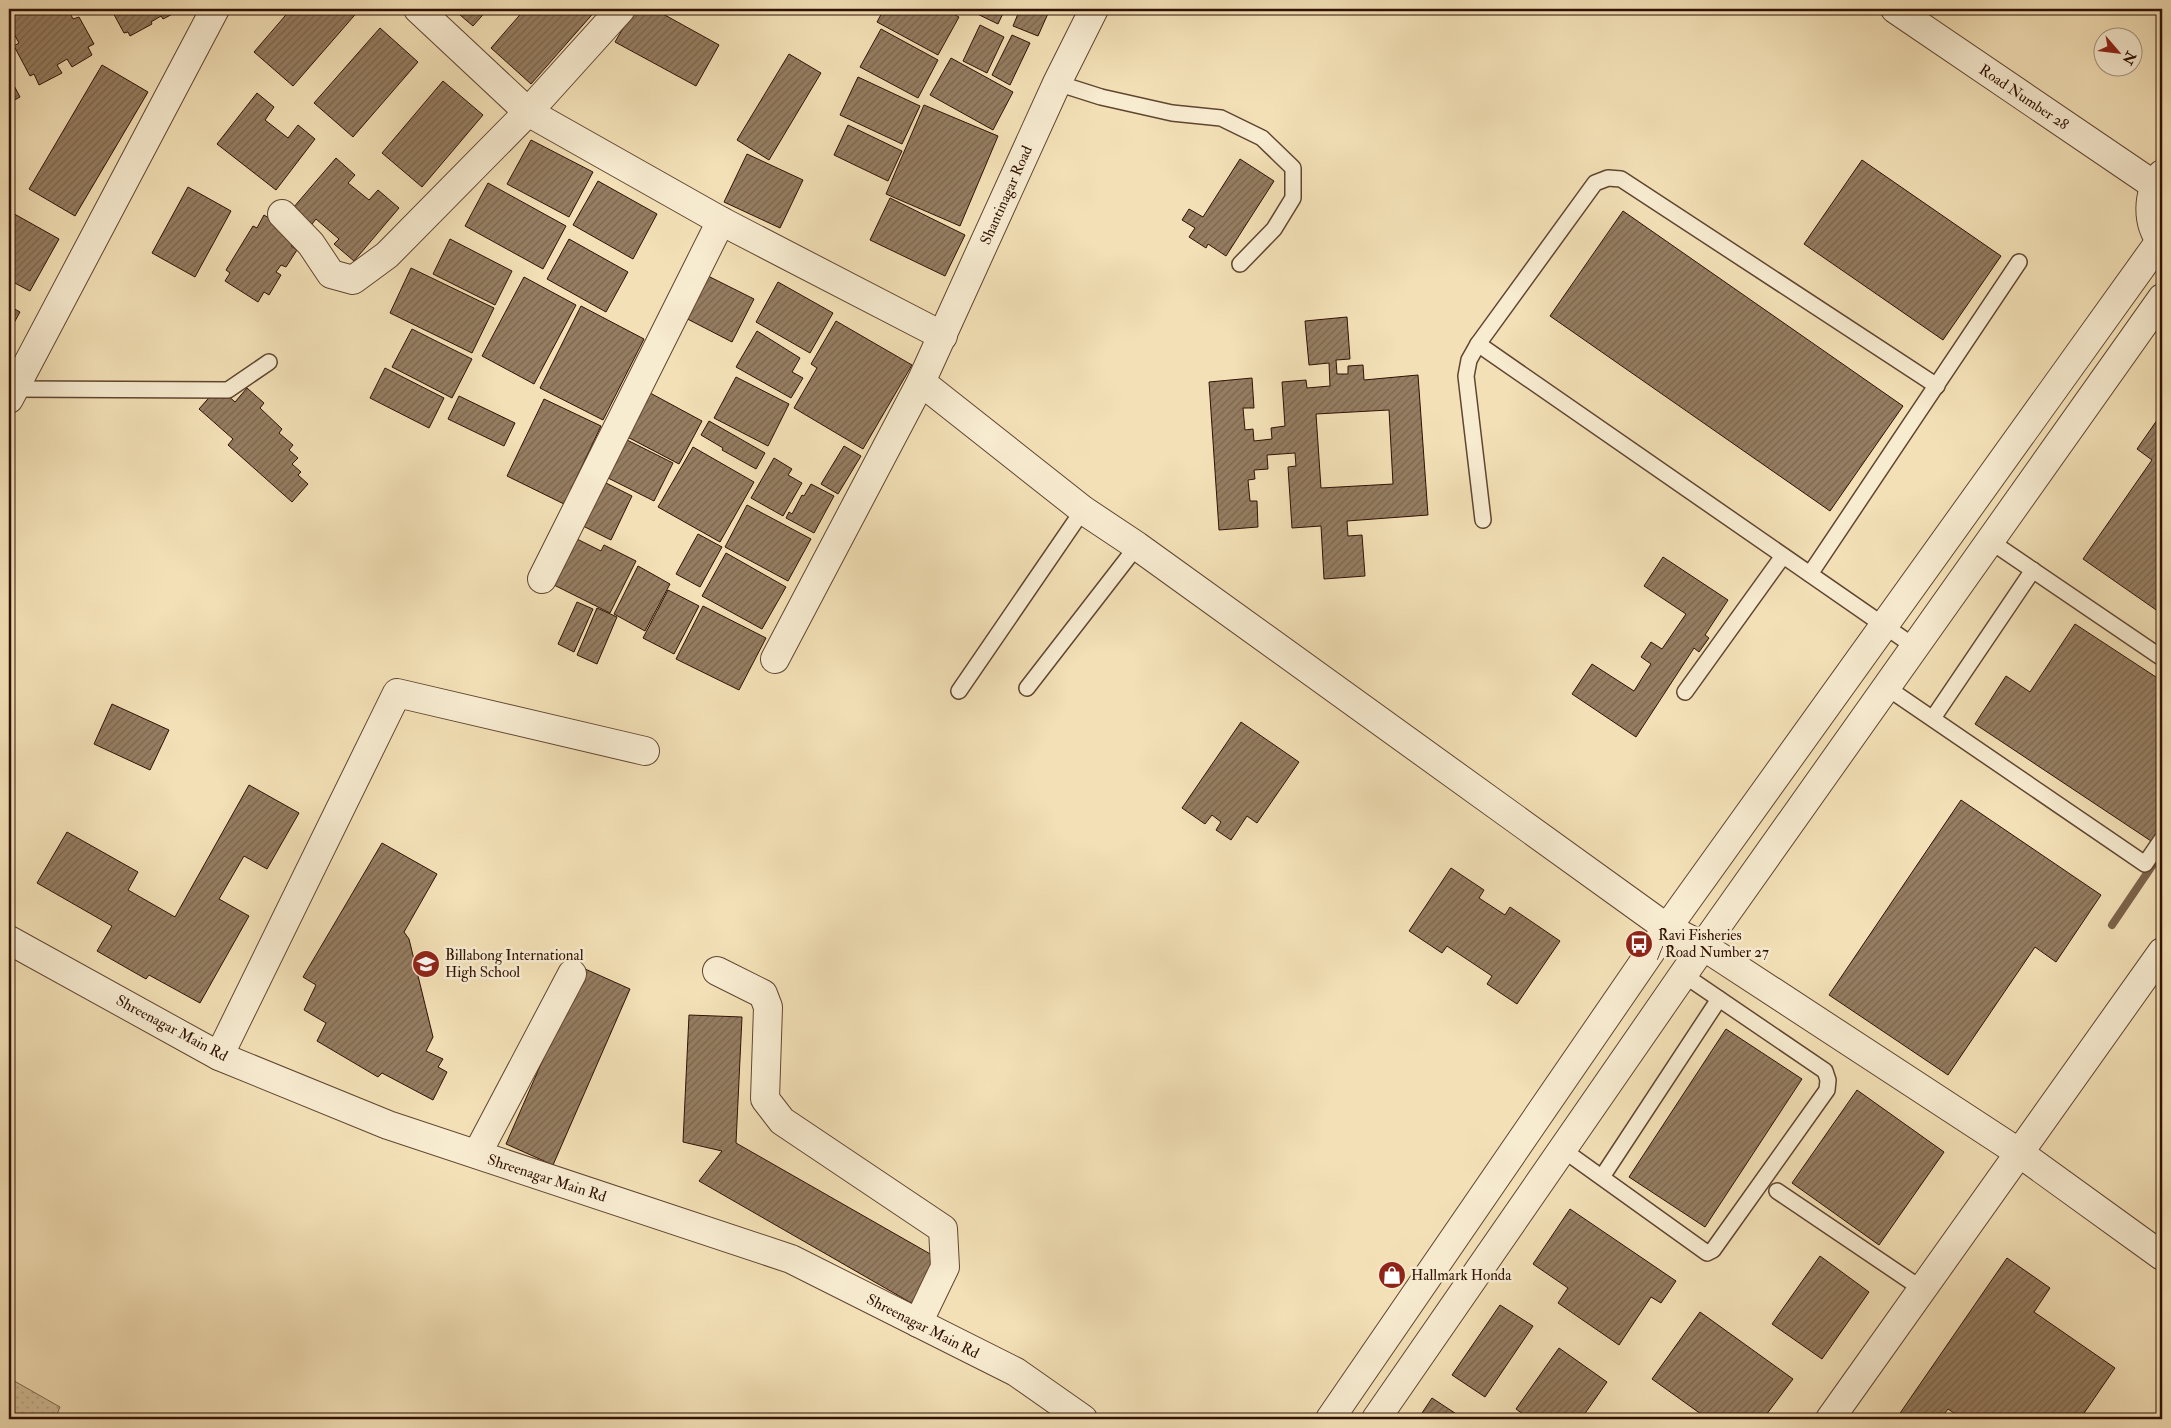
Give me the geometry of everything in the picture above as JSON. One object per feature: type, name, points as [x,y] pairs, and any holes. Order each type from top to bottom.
[{"type":"street","points":[[12,394],[215,9]]},
{"type":"street","points":[[418,9],[528,112],[721,221],[943,336]]},
{"type":"street","points":[[282,214],[311,244],[331,274],[353,280],[387,255],[528,112],[621,9]]},
{"type":"street","name":"Shantinagar Road","points":[[776,659],[921,382],[1057,83],[1094,9]]},
{"type":"street","name":"Road Number 28","points":[[1895,9],[2158,180]]},
{"type":"street","points":[[1330,1419],[1667,928],[2161,242],[2149,214],[2158,180]]},
{"type":"street","points":[[542,578],[721,221]]},
{"type":"street","points":[[1376,1419],[1703,946],[2162,298]]},
{"type":"street","points":[[921,382],[1084,510],[1137,546],[1667,928],[1703,946],[2018,1152],[2162,1256]]},
{"type":"street","points":[[219,1056],[397,693],[645,751]]},
{"type":"street","name":"Shreenagar Main Rd","points":[[9,940],[219,1056],[388,1125],[790,1259],[1016,1372],[1083,1419]]},
{"type":"street","points":[[1830,1419],[2162,952]]},
{"type":"street","points":[[717,971],[763,994],[768,1007],[766,1100],[782,1121],[943,1229],[945,1268],[918,1323]]},
{"type":"street","points":[[477,1154],[572,974]]},
{"type":"lane","points":[[1057,83],[1101,97],[1172,113],[1221,118],[1262,138],[1293,168],[1293,198],[1274,229],[1240,264]]},
{"type":"lane","points":[[1482,520],[1466,376],[1469,360],[1478,344],[1595,183],[1608,178],[1621,179],[1937,386]]},
{"type":"lane","points":[[1810,574],[2020,262]]},
{"type":"lane","points":[[1478,344],[1915,647]]},
{"type":"lane","points":[[12,394],[228,390],[269,362]]},
{"type":"lane","points":[[960,691],[1084,510]]},
{"type":"lane","points":[[1990,540],[2162,658]]},
{"type":"lane","points":[[1027,688],[1137,546]]},
{"type":"lane","points":[[1685,692],[1783,556]]},
{"type":"lane","points":[[1933,718],[2033,570]]},
{"type":"lane","points":[[1886,687],[2145,864],[2162,839]]},
{"type":"lane","points":[[1562,1149],[1707,1253],[1713,1250],[1827,1090],[1828,1080],[1824,1071],[1684,975]]},
{"type":"lane","points":[[1602,1177],[1719,998]]},
{"type":"lane","points":[[1777,1191],[1922,1289]]},
{"type":"shaded area","points":[[9,1378],[60,1407],[55,1419],[9,1419]]},
{"type":"building","points":[[9,9],[68,9],[73,19],[79,17],[94,44],[88,47],[92,55],[72,67],[67,59],[57,65],[62,73],[39,85],[34,74],[30,76],[14,46],[19,43],[13,32],[9,33]]},
{"type":"building","points":[[111,9],[182,9],[163,19],[161,16],[151,22],[152,24],[130,36],[128,32],[124,33]]},
{"type":"building","points":[[291,9],[360,9],[293,86],[254,52]]},
{"type":"building","points":[[453,9],[488,9],[473,26]]},
{"type":"building","points":[[525,9],[597,9],[531,84],[491,48]]},
{"type":"building","points":[[634,9],[654,9],[719,45],[696,86],[615,42]]},
{"type":"building","points":[[884,9],[944,9],[959,17],[938,55],[877,22]]},
{"type":"building","points":[[967,9],[1005,9],[998,24]]},
{"type":"building","points":[[1020,9],[1050,9],[1038,36],[1013,26]]},
{"type":"building","points":[[980,25],[1004,37],[987,73],[963,61]]},
{"type":"building","points":[[380,28],[418,62],[353,137],[314,103]]},
{"type":"building","points":[[881,29],[938,60],[918,98],[860,67]]},
{"type":"building","points":[[1012,35],[1030,43],[1010,85],[992,75]]},
{"type":"building","points":[[789,54],[821,73],[769,160],[737,140]]},
{"type":"building","points":[[951,58],[1013,92],[993,130],[930,95]]},
{"type":"building","points":[[102,65],[148,92],[75,216],[29,189]]},
{"type":"building","points":[[9,76],[20,97],[9,103]]},
{"type":"building","points":[[858,77],[920,106],[902,144],[840,115]]},
{"type":"building","points":[[443,81],[483,115],[422,187],[382,153]]},
{"type":"building","points":[[257,93],[274,107],[265,120],[288,138],[298,125],[315,139],[276,190],[217,144]]},
{"type":"building","points":[[924,105],[998,136],[960,226],[886,194]]},
{"type":"building","points":[[848,125],[902,151],[888,181],[834,155]]},
{"type":"building","points":[[531,140],[593,172],[569,217],[507,184]]},
{"type":"building","points":[[747,154],[803,180],[780,228],[724,202]]},
{"type":"building","points":[[336,158],[355,175],[348,183],[369,200],[378,190],[399,208],[354,261],[334,244],[339,239],[316,219],[312,224],[293,208]]},
{"type":"building","points":[[1240,159],[1274,181],[1226,256],[1208,244],[1206,248],[1189,237],[1195,228],[1182,220],[1189,209],[1203,217]]},
{"type":"building","points":[[1862,160],[2001,256],[1943,340],[1804,244]]},
{"type":"building","points":[[598,181],[657,214],[633,259],[573,225]]},
{"type":"building","points":[[488,183],[566,226],[543,269],[465,226]]},
{"type":"building","points":[[188,187],[231,211],[195,277],[152,253]]},
{"type":"building","points":[[890,198],[965,235],[945,276],[870,240]]},
{"type":"building","points":[[9,211],[59,239],[30,291],[9,280]]},
{"type":"building","points":[[1623,211],[1903,406],[1830,511],[1550,316]]},
{"type":"building","points":[[264,215],[297,236],[291,246],[297,250],[286,267],[281,265],[276,272],[281,275],[269,295],[264,292],[258,302],[225,281],[230,273],[226,270],[253,226],[257,228]]},
{"type":"building","points":[[450,239],[512,271],[495,305],[433,274]]},
{"type":"building","points":[[569,239],[628,272],[606,312],[547,279]]},
{"type":"building","points":[[411,268],[494,308],[472,353],[390,313]]},
{"type":"building","points":[[694,269],[754,299],[732,342],[672,311]]},
{"type":"building","points":[[524,277],[576,305],[534,384],[482,356]]},
{"type":"building","points":[[778,282],[833,313],[810,353],[756,322]]},
{"type":"building","points":[[9,306],[20,312],[9,332]]},
{"type":"building","points":[[581,306],[644,339],[603,420],[540,388]]},
{"type":"building","points":[[1347,317],[1350,359],[1336,360],[1337,374],[1348,374],[1348,366],[1363,365],[1364,380],[1418,375],[1428,515],[1347,521],[1348,536],[1362,535],[1365,576],[1324,579],[1321,526],[1292,528],[1288,467],[1296,466],[1295,453],[1267,455],[1268,469],[1254,470],[1255,479],[1248,480],[1250,501],[1257,501],[1258,527],[1219,530],[1209,382],[1252,378],[1254,408],[1243,408],[1245,430],[1253,429],[1254,441],[1272,439],[1271,428],[1285,426],[1282,382],[1306,380],[1307,388],[1330,386],[1329,363],[1309,365],[1305,321]],"holes":[[[1389,410],[1393,484],[1321,488],[1316,414]]]},
{"type":"building","points":[[836,321],[912,365],[863,449],[794,408],[817,368],[811,364]]},
{"type":"building","points":[[412,329],[472,359],[452,398],[392,367]]},
{"type":"building","points":[[757,331],[800,358],[792,372],[803,378],[791,398],[736,367]]},
{"type":"building","points":[[385,368],[444,398],[429,428],[370,398]]},
{"type":"building","points":[[736,377],[789,404],[768,446],[714,418]]},
{"type":"building","points":[[639,387],[702,421],[679,464],[616,431]]},
{"type":"building","points":[[247,388],[264,403],[260,408],[282,429],[279,433],[293,445],[289,450],[298,458],[292,464],[301,472],[298,475],[308,484],[292,502],[228,445],[233,439],[199,409],[214,392],[225,393],[235,402]]},
{"type":"building","points":[[459,396],[515,423],[504,446],[448,419]]},
{"type":"building","points":[[544,399],[601,426],[564,504],[507,476]]},
{"type":"building","points":[[2162,413],[2162,614],[2083,559],[2152,460],[2137,449]]},
{"type":"building","points":[[709,421],[765,453],[756,469],[722,450],[723,448],[701,435]]},
{"type":"building","points":[[617,435],[673,463],[654,501],[598,473]]},
{"type":"building","points":[[844,446],[861,456],[838,494],[821,484]]},
{"type":"building","points":[[693,447],[754,482],[720,542],[658,507]]},
{"type":"building","points":[[774,458],[792,469],[788,475],[802,483],[783,516],[751,498]]},
{"type":"building","points":[[600,480],[632,496],[611,540],[579,524]]},
{"type":"building","points":[[811,484],[834,496],[814,533],[786,518],[789,512],[792,514],[802,495],[804,496]]},
{"type":"building","points":[[747,505],[811,539],[788,581],[725,547]]},
{"type":"building","points":[[567,534],[601,551],[604,545],[636,561],[610,613],[544,580]]},
{"type":"building","points":[[698,534],[722,547],[700,587],[676,574]]},
{"type":"building","points":[[726,553],[786,587],[762,629],[702,596]]},
{"type":"building","points":[[1663,557],[1728,600],[1705,635],[1709,638],[1699,652],[1694,648],[1636,737],[1572,694],[1592,664],[1634,691],[1651,664],[1641,657],[1651,642],[1662,649],[1686,614],[1644,586]]},
{"type":"building","points":[[638,566],[670,584],[645,631],[614,614]]},
{"type":"building","points":[[668,590],[699,606],[674,654],[643,638]]},
{"type":"building","points":[[577,602],[593,609],[574,652],[558,644]]},
{"type":"building","points":[[703,606],[766,638],[739,690],[676,659]]},
{"type":"building","points":[[597,608],[617,617],[597,664],[577,655]]},
{"type":"building","points":[[2075,624],[2162,681],[2162,831],[2154,843],[1975,724],[2006,676],[2030,692]]},
{"type":"building","points":[[112,704],[169,730],[150,770],[94,744]]},
{"type":"building","points":[[1241,722],[1299,762],[1257,823],[1247,816],[1231,840],[1216,830],[1221,822],[1212,815],[1205,824],[1182,808]]},
{"type":"building","points":[[249,785],[299,813],[267,869],[244,856],[219,899],[249,916],[200,1003],[149,975],[146,979],[97,951],[112,926],[37,883],[67,832],[138,872],[128,890],[175,917]]},
{"type":"building","points":[[1961,800],[2101,895],[2056,962],[2035,947],[1948,1075],[1829,995]]},
{"type":"building","points":[[382,843],[437,874],[404,932],[409,939],[433,1037],[426,1051],[443,1059],[438,1067],[447,1072],[433,1100],[382,1073],[378,1077],[317,1041],[326,1023],[304,1010],[316,985],[303,977]]},
{"type":"building","points":[[1451,868],[1484,890],[1479,898],[1505,915],[1510,907],[1560,941],[1517,1004],[1487,984],[1492,976],[1447,946],[1442,953],[1409,931]]},
{"type":"building","points":[[583,968],[630,989],[553,1165],[506,1144]]},
{"type":"building","points":[[689,1015],[742,1017],[736,1143],[939,1259],[913,1304],[699,1181],[722,1151],[683,1142]]},
{"type":"building","points":[[1726,1029],[1802,1079],[1705,1227],[1629,1177]]},
{"type":"building","points":[[1857,1090],[1944,1152],[1879,1245],[1792,1183]]},
{"type":"building","points":[[1570,1209],[1676,1281],[1661,1303],[1651,1297],[1619,1345],[1558,1303],[1568,1288],[1533,1264]]},
{"type":"building","points":[[1820,1256],[1869,1292],[1822,1359],[1772,1324]]},
{"type":"building","points":[[2007,1258],[2050,1288],[2034,1312],[2115,1368],[2080,1419],[1963,1419],[1948,1409],[1940,1419],[1896,1419]]},
{"type":"building","points":[[1500,1305],[1533,1326],[1485,1397],[1452,1375]]},
{"type":"building","points":[[1700,1312],[1793,1379],[1763,1419],[1708,1419],[1652,1379]]},
{"type":"building","points":[[1559,1348],[1607,1382],[1581,1419],[1530,1419],[1516,1409]]},
{"type":"building","points":[[1432,1398],[1464,1419],[1418,1419]]},
{"type":"waterway","points":[[2112,925],[2154,863]]},
{"type":"place","name":"Ravi Fisheries / Road Number 27","points":[[1639,944]]},
{"type":"place","name":"Billabong International High School","points":[[426,964]]},
{"type":"place","name":"Hallmark Honda","points":[[1392,1275]]}]
